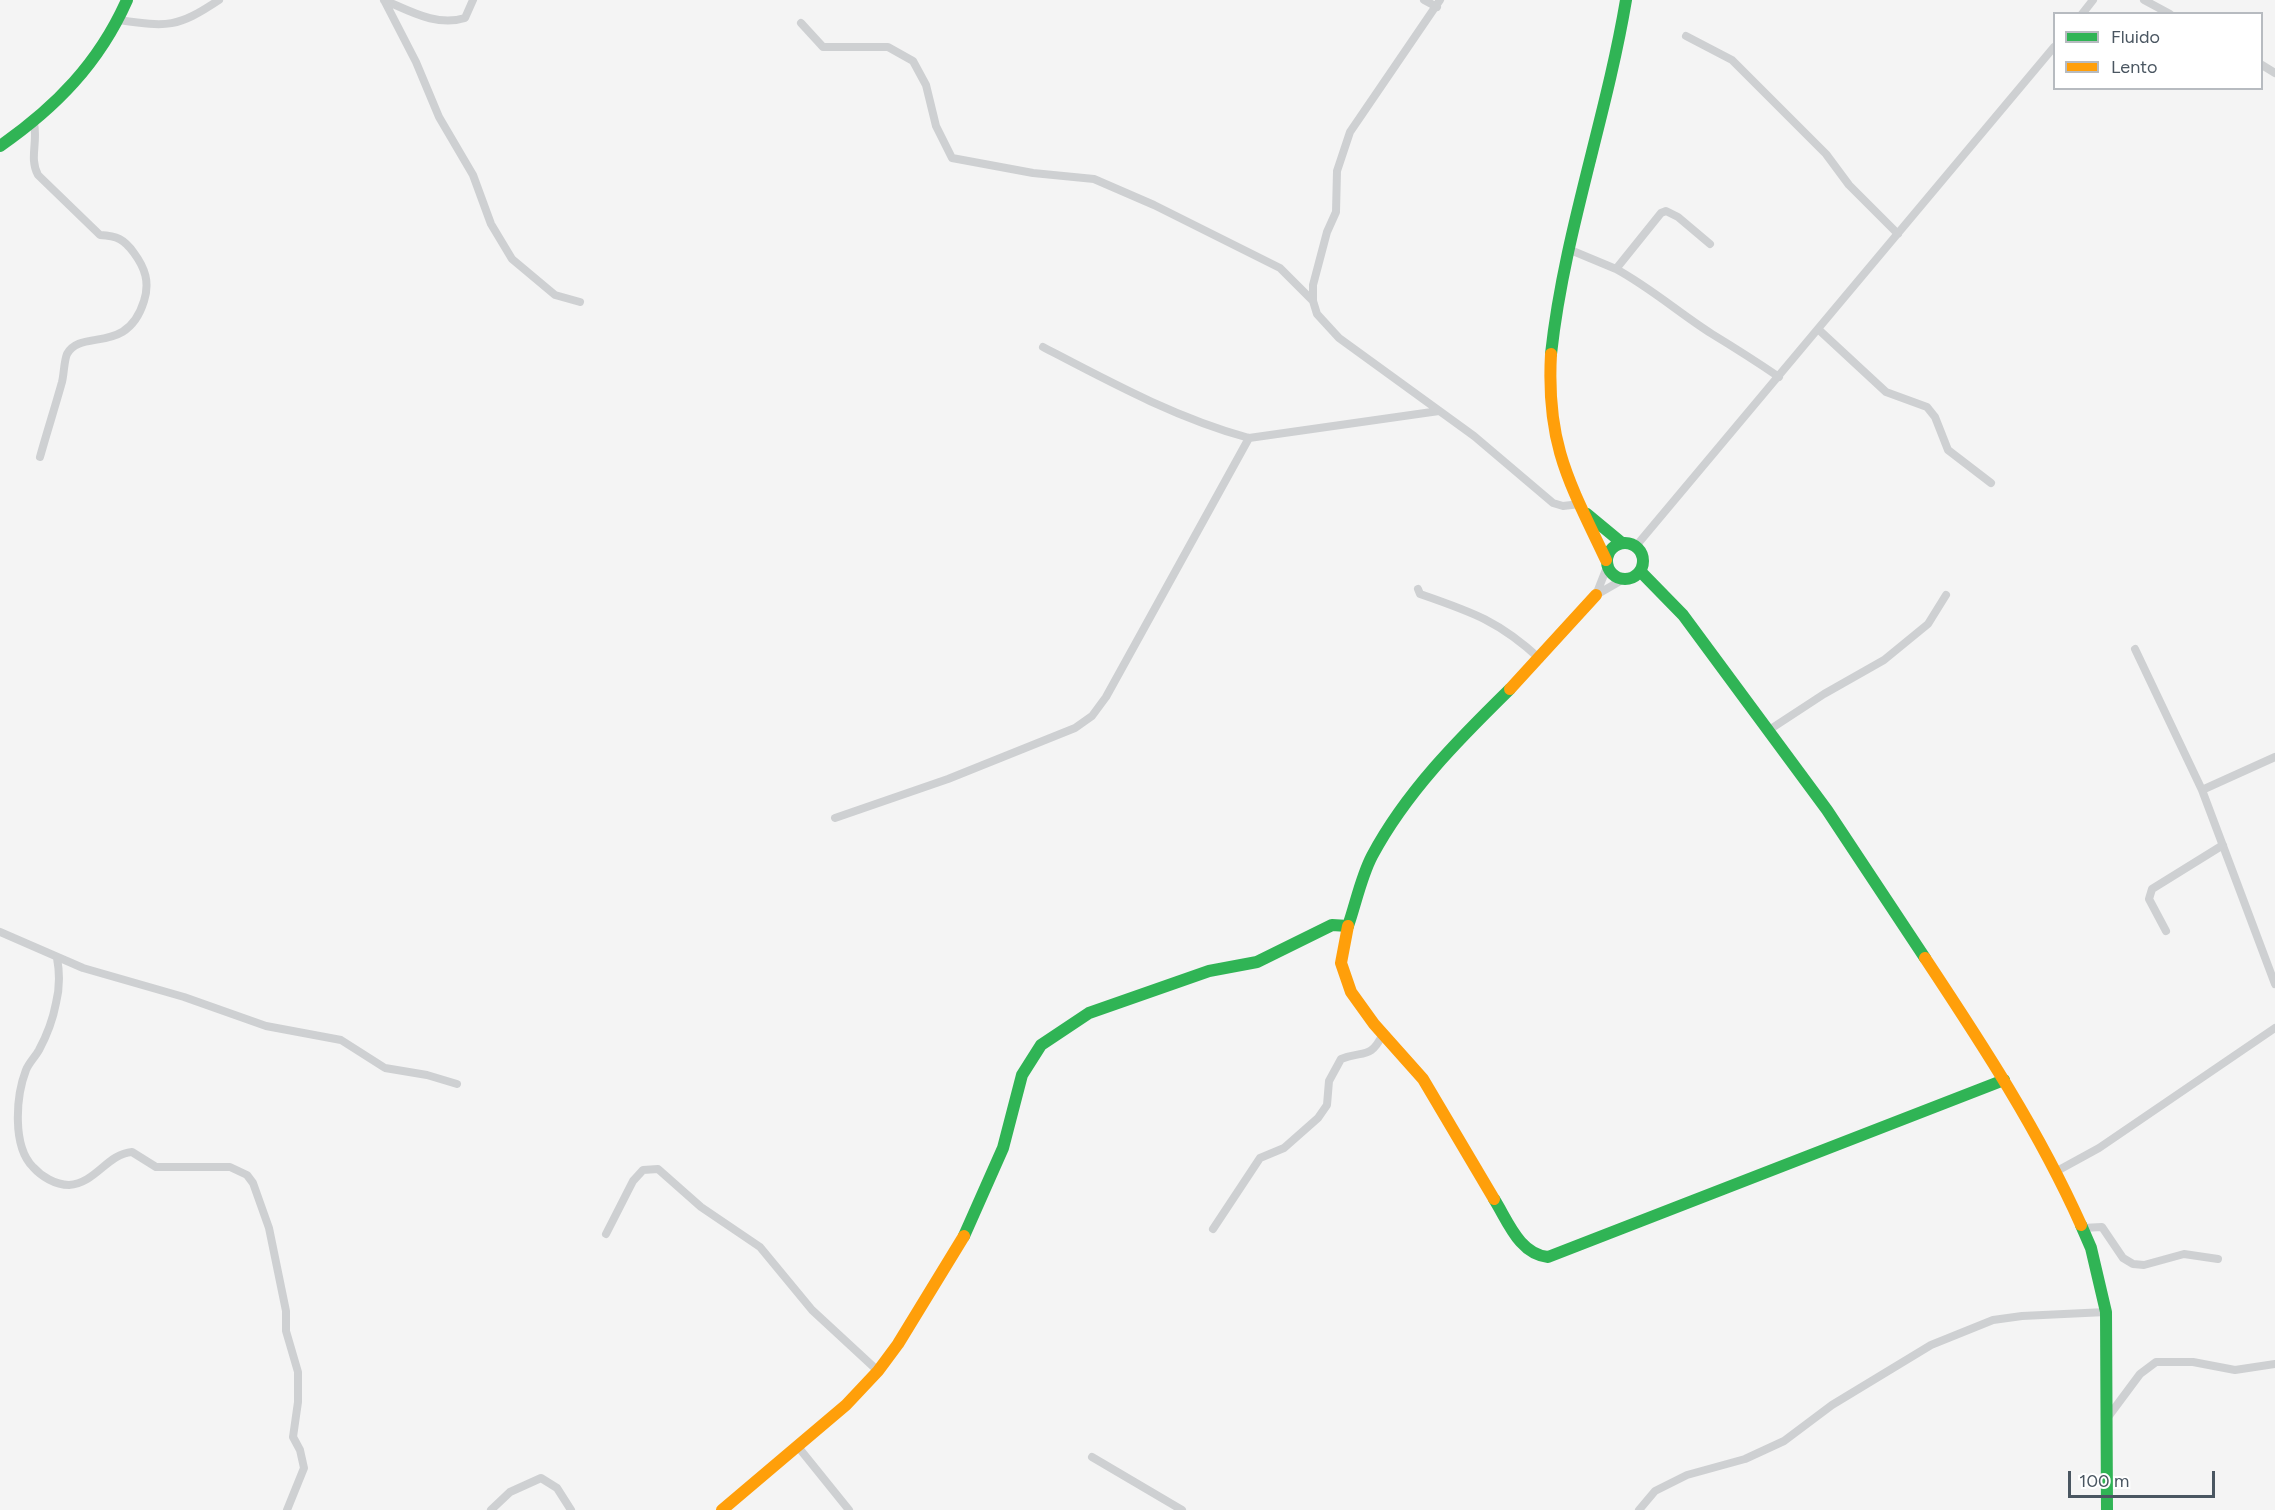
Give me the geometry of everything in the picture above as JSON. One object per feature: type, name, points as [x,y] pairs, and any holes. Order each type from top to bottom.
[{"type":"street","points":[[0,146],[34,123],[95,61],[110,40],[127,0]]},
{"type":"street","points":[[119,20],[158,26],[174,25],[189,19],[219,0]]},
{"type":"street","points":[[384,0],[436,20],[456,21],[465,18],[473,0]]},
{"type":"street","points":[[384,0],[399,27],[439,117],[473,175],[491,224],[512,260],[555,295],[580,302]]},
{"type":"street","points":[[1424,0],[1438,4],[1350,132],[1344,146],[1337,171],[1336,212],[1327,232],[1313,285],[1313,301],[1317,314],[1339,338],[1474,436],[1553,503],[1581,508],[1622,543],[1636,546]]},
{"type":"street","points":[[1622,580],[1613,575],[1566,477],[1558,452],[1550,402],[1551,361],[1568,249],[1582,197],[1626,0]]},
{"type":"street","points":[[2084,12],[2093,0]]},
{"type":"street","points":[[2144,0],[2166,12]]},
{"type":"street","points":[[801,23],[823,47],[888,46],[913,61],[926,85],[936,126],[952,158],[1033,172],[1094,179],[1154,205],[1280,268],[1313,301]]},
{"type":"street","points":[[1686,36],[1731,60],[1826,154],[1849,185],[1898,234]]},
{"type":"street","points":[[1636,546],[2053,49]]},
{"type":"street","points":[[34,123],[38,140],[33,167],[38,175],[100,235],[117,236],[127,244],[146,275],[147,286],[140,314],[131,327],[106,340],[80,342],[67,355],[61,385],[40,457]]},
{"type":"street","points":[[1616,269],[1661,213],[1666,211],[1678,217],[1710,244]]},
{"type":"street","points":[[1568,249],[1616,269],[1649,288],[1713,335],[1737,348],[1779,377]]},
{"type":"street","points":[[1818,329],[1886,392],[1927,407],[1935,417],[1948,450],[1991,483]]},
{"type":"street","points":[[1043,347],[1150,402],[1219,430],[1249,438],[1439,411]]},
{"type":"street","points":[[834,818],[948,779],[1048,740],[1092,716],[1106,697],[1249,438]]},
{"type":"street","points":[[1596,595],[1610,550],[1622,543]]},
{"type":"street","points":[[1636,546],[1643,561],[1640,571],[1632,578],[1622,580],[1596,595],[1540,659],[1462,736],[1398,813],[1371,858],[1348,926],[1341,964],[1350,990],[1383,1034],[1410,1060],[1424,1079],[1522,1245],[1537,1256],[1548,1257],[2004,1080]]},
{"type":"street","points":[[1640,571],[1683,615],[1769,730],[1886,896],[2004,1080],[2057,1171],[2091,1248],[2106,1312],[2107,1510]]},
{"type":"street","points":[[1418,589],[1420,594],[1480,615],[1505,629],[1540,659]]},
{"type":"street","points":[[1769,730],[1824,694],[1884,660],[1928,624],[1946,595]]},
{"type":"street","points":[[2134,650],[2202,790],[2275,984]]},
{"type":"street","points":[[2202,790],[2275,757]]},
{"type":"street","points":[[2166,932],[2149,899],[2152,889],[2223,845]]},
{"type":"street","points":[[722,1510],[799,1448],[846,1405],[878,1371],[958,1248],[1003,1148],[1022,1075],[1041,1045],[1089,1013],[1126,998],[1209,971],[1257,962],[1332,925],[1348,926]]},
{"type":"street","points":[[0,933],[95,972],[184,997],[266,1026],[341,1040],[385,1068],[427,1075],[457,1084]]},
{"type":"street","points":[[57,958],[61,976],[56,1003],[39,1050],[27,1068],[21,1088],[21,1146],[26,1160],[49,1180],[70,1185],[102,1171],[117,1155],[132,1152],[156,1167],[230,1167],[247,1175],[253,1183],[269,1228],[286,1311],[286,1331],[298,1372],[298,1402],[293,1437],[300,1450],[304,1468],[287,1510]]},
{"type":"street","points":[[2057,1171],[2099,1148],[2275,1028]]},
{"type":"street","points":[[1213,1229],[1260,1158],[1284,1148],[1318,1118],[1327,1105],[1329,1081],[1341,1059],[1352,1054],[1369,1054],[1376,1049],[1383,1034]]},
{"type":"street","points":[[606,1234],[633,1180],[643,1170],[658,1169],[701,1207],[760,1247],[812,1310],[878,1371]]},
{"type":"street","points":[[2082,1228],[2102,1227],[2123,1258],[2133,1264],[2144,1265],[2184,1254],[2218,1259]]},
{"type":"street","points":[[1639,1510],[1655,1491],[1687,1475],[1745,1459],[1784,1441],[1832,1405],[1931,1346],[1993,1320],[2022,1316],[2106,1312]]},
{"type":"street","points":[[2106,1420],[2140,1374],[2156,1362],[2193,1362],[2235,1370],[2275,1364]]},
{"type":"street","points":[[799,1448],[849,1510]]},
{"type":"street","points":[[1092,1457],[1178,1509]]},
{"type":"street","points":[[491,1510],[510,1492],[541,1478],[557,1488],[571,1510]]},
{"type":"traffic: fast","points":[[0,146],[40,116],[74,82],[103,44],[127,0]]},
{"type":"traffic: fast","points":[[1551,354],[1565,265],[1608,89],[1626,0]]},
{"type":"traffic: fast","points":[[1587,514],[1622,543]]},
{"type":"traffic: fast","points":[[1625,543],[1638,548],[1643,561],[1638,574],[1625,579],[1612,574],[1607,561],[1612,548],[1625,543]]},
{"type":"traffic: fast","points":[[1640,571],[1683,615],[1827,810],[1925,958]]},
{"type":"traffic: fast","points":[[964,1236],[1003,1148],[1022,1075],[1041,1045],[1089,1013],[1209,971],[1257,962],[1332,925],[1348,926],[1368,864],[1401,810],[1453,747],[1510,689]]},
{"type":"traffic: fast","points":[[1494,1199],[1522,1243],[1538,1255],[1548,1257],[2004,1080]]},
{"type":"traffic: fast","points":[[2081,1225],[2091,1248],[2106,1312],[2107,1510]]},
{"type":"traffic: slow","points":[[1551,354],[1550,385],[1556,438],[1571,484],[1606,560]]},
{"type":"traffic: slow","points":[[1510,689],[1596,595]]},
{"type":"traffic: slow","points":[[1348,926],[1341,963],[1351,992],[1374,1024],[1423,1079],[1494,1199]]},
{"type":"traffic: slow","points":[[1925,958],[2028,1122],[2081,1225]]},
{"type":"traffic: slow","points":[[722,1510],[846,1405],[878,1371],[898,1344],[964,1236]]}]
